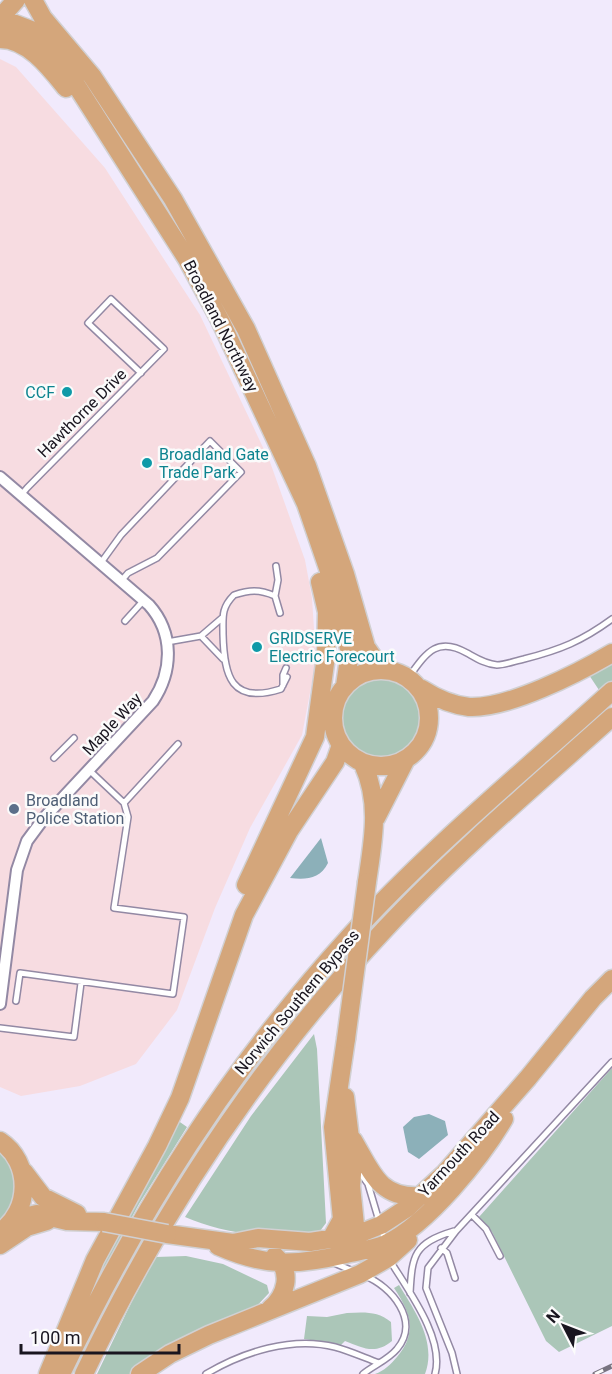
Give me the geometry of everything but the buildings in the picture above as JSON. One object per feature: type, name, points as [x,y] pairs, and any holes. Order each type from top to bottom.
[{"type":"highway","points":[[0,19],[16,0]]},
{"type":"highway","name":"Broadland Northway","points":[[33,0],[43,18],[92,76],[173,199],[246,329],[311,475],[345,574],[366,647],[377,663],[449,702],[468,707],[487,705],[546,686],[612,653]]},
{"type":"highway","points":[[45,0],[92,76]]},
{"type":"highway","name":"Broadland Northway","points":[[0,19],[31,30],[46,44],[73,80],[187,259],[220,320],[306,504],[347,633],[350,652],[345,686]]},
{"type":"highway","points":[[0,39],[20,44],[32,51],[62,82],[123,160]]},
{"type":"highway","points":[[196,1051],[227,932],[255,862],[315,737],[321,700],[326,656],[327,612],[278,442]]},
{"type":"highway","points":[[360,1248],[342,1219],[333,1126],[376,818],[372,786],[363,764],[340,745],[333,725],[333,715],[335,704],[345,686],[366,673],[407,679],[428,706],[428,731],[423,743],[405,761],[376,818]]},
{"type":"highway","name":"Norwich Southern Bypass","points":[[61,1374],[143,1215],[213,1106],[273,1026],[351,935],[419,867],[612,692]]},
{"type":"highway","name":"Norwich Southern Bypass","points":[[84,1374],[166,1217],[272,1060],[387,927],[451,864],[612,717]]},
{"type":"highway","points":[[48,1374],[95,1260],[157,1146],[180,1098],[244,915],[278,849],[335,762],[340,745]]},
{"type":"highway","points":[[363,764],[384,767],[405,761]]},
{"type":"highway","name":"Yarmouth Road","points":[[360,1248],[445,1173],[612,979]]},
{"type":"highway","points":[[342,1072],[353,1163],[351,1186],[360,1248]]},
{"type":"highway","name":"Yarmouth Road","points":[[360,1248],[435,1206],[465,1175],[495,1135],[528,1078]]},
{"type":"highway","points":[[348,1131],[377,1179],[387,1191],[406,1197],[421,1196]]},
{"type":"highway","points":[[2,1140],[17,1158],[37,1191],[51,1203],[93,1221]]},
{"type":"highway","points":[[6,1226],[22,1200],[24,1172]]},
{"type":"highway","points":[[6,1226],[37,1214],[67,1221]]},
{"type":"highway","points":[[0,1245],[35,1223],[93,1221],[209,1242],[233,1243],[258,1238],[360,1248]]},
{"type":"highway","points":[[209,1242],[263,1263],[282,1263],[360,1248]]},
{"type":"highway","points":[[233,1243],[271,1254],[282,1263],[286,1277],[284,1293],[279,1302],[266,1313]]},
{"type":"highway","points":[[140,1374],[187,1345],[266,1313],[360,1248]]},
{"type":"street","name":"Maple Way","points":[[0,477],[100,564],[122,580],[158,615],[167,642],[169,662],[159,692],[133,724],[33,831],[21,853],[0,1004]]},
{"type":"lane","name":"Hawthorne Drive","points":[[21,496],[141,373],[164,349],[111,299],[88,323],[141,373]]},
{"type":"lane","points":[[100,564],[121,535],[210,441],[241,472],[156,558],[128,573],[122,580]]},
{"type":"lane","points":[[276,566],[278,580],[274,596],[280,614]]},
{"type":"lane","points":[[274,596],[256,590],[234,595],[227,602],[222,618],[223,658],[233,684],[243,692],[271,692],[283,686],[287,677]]},
{"type":"lane","points":[[125,621],[144,600]]},
{"type":"lane","points":[[167,642],[201,636],[222,618]]},
{"type":"lane","points":[[407,679],[426,654],[440,646],[456,647],[482,662],[498,665],[564,648],[589,636],[612,619]]},
{"type":"lane","points":[[201,636],[223,658]]},
{"type":"lane","points":[[283,686],[283,675],[286,668]]},
{"type":"lane","points":[[54,758],[74,738]]},
{"type":"lane","points":[[124,803],[178,744]]},
{"type":"lane","points":[[16,1001],[20,973],[173,994],[184,917],[114,908],[128,817],[124,803],[89,770]]},
{"type":"lane","points":[[0,1028],[74,1037],[81,982]]},
{"type":"lane","points":[[457,1374],[452,1353],[426,1288],[428,1268],[456,1231],[612,1062]]},
{"type":"lane","points":[[353,1163],[368,1184],[360,1248],[403,1312],[406,1329],[402,1342],[392,1354],[363,1374]]},
{"type":"lane","points":[[472,1215],[486,1229],[500,1256]]},
{"type":"lane","points":[[411,1293],[413,1259],[428,1242],[456,1231]]},
{"type":"lane","points":[[360,1248],[411,1293],[437,1348],[438,1362],[435,1374]]},
{"type":"lane","points":[[441,1248],[447,1253],[455,1278]]},
{"type":"lane","points":[[206,1374],[255,1351],[306,1344],[334,1347],[379,1363]]},
{"type":"shaded area","points":[[0,59],[16,67],[105,168],[200,315],[270,462],[305,560],[312,598],[316,661],[302,735],[250,828],[215,908],[177,1010],[136,1064],[80,1086],[21,1096],[0,1087]]},
{"type":"shaded area","points":[[612,662],[612,683],[601,693],[589,675]]},
{"type":"shaded area","points":[[382,678],[397,681],[410,690],[419,703],[422,718],[419,733],[410,746],[397,755],[382,758],[367,755],[354,746],[345,733],[342,718],[345,703],[354,690],[367,681]]},
{"type":"shaded area","points":[[321,838],[328,863],[325,868],[312,877],[290,878]]},
{"type":"shaded area","points":[[314,1034],[317,1049],[326,1223],[317,1235],[285,1237],[216,1228],[185,1217],[251,1116]]},
{"type":"shaded area","points":[[612,1068],[612,1326],[559,1352],[546,1341],[492,1232],[479,1217]]},
{"type":"shaded area","points":[[429,1114],[445,1121],[448,1135],[419,1159],[408,1152],[403,1127],[414,1117]]},
{"type":"shaded area","points":[[177,1120],[187,1127],[139,1204],[86,1302],[107,1250]]},
{"type":"shaded area","points":[[0,1152],[13,1169],[16,1187],[11,1205],[0,1223]]},
{"type":"shaded area","points":[[186,1256],[223,1264],[267,1285],[269,1293],[253,1310],[133,1374],[97,1374],[156,1257]]},
{"type":"shaded area","points":[[399,1285],[417,1316],[426,1339],[428,1362],[425,1374],[375,1374],[395,1360],[408,1339],[408,1314],[394,1288]]},
{"type":"shaded area","points":[[347,1313],[371,1313],[386,1318],[391,1322],[392,1341],[380,1348],[369,1349],[345,1341],[341,1345],[304,1339],[307,1316],[327,1317]]},
{"type":"railway","points":[[595,1374],[612,1366]]},
{"type":"place","name":"CCF","points":[[67,392]]},
{"type":"place","name":"Broadland Gate Trade Park","points":[[147,463]]},
{"type":"place","name":"GRIDSERVE Electric Forecourt","points":[[257,647]]},
{"type":"place","name":"Broadland Police Station","points":[[14,809]]}]
